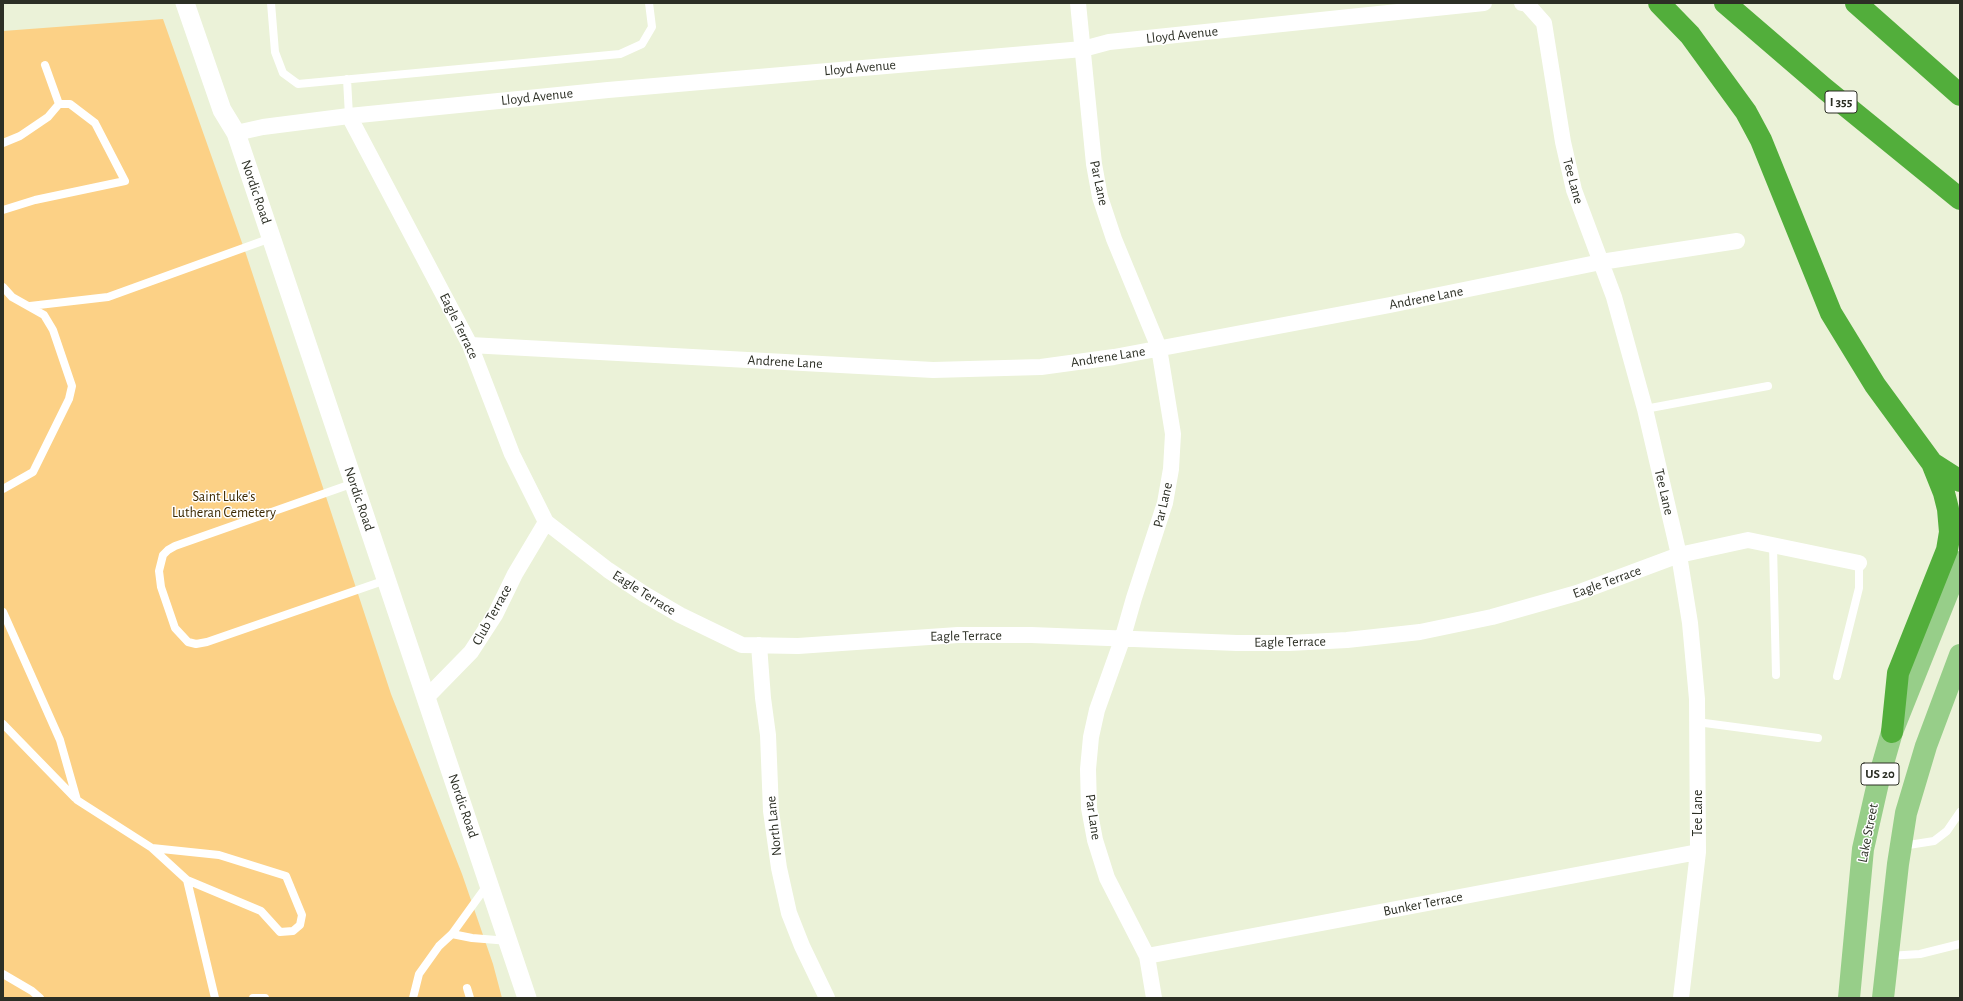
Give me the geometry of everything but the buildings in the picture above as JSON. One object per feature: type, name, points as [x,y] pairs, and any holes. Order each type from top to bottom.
[{"type":"highway","points":[[1658,3],[1690,35],[1746,112],[1761,140],[1831,313],[1875,385],[1932,463],[1948,509],[1950,532],[1947,550],[1898,673],[1892,732]]},
{"type":"highway","name":"I 355","points":[[1725,3],[1825,89],[1960,199]]},
{"type":"highway","points":[[1856,3],[1960,95]]},
{"type":"highway","points":[[1932,463],[1960,480]]},
{"type":"main road","name":"Lake Street","points":[[1849,998],[1863,849],[1892,732],[1960,562]]},
{"type":"main road","name":"US 20","points":[[1883,998],[1906,813],[1926,746],[1960,655]]},
{"type":"street","name":"Nordic Road","points":[[186,3],[222,110],[236,133],[489,881],[527,998]]},
{"type":"street","name":"Par Lane","points":[[1078,3],[1094,164],[1100,197],[1114,239],[1159,348],[1173,434],[1171,469],[1165,503],[1158,530],[1134,598],[1122,640],[1097,710],[1091,737],[1088,769],[1089,808],[1095,840],[1107,878],[1147,956],[1154,998]]},
{"type":"street","name":"Lloyd Avenue","points":[[236,133],[263,127],[349,116],[608,90],[1083,49],[1117,41],[1484,3]]},
{"type":"street","name":"Tee Lane","points":[[1525,4],[1544,23],[1557,111],[1571,176],[1578,202],[1614,297],[1645,409],[1679,555],[1690,623],[1697,722],[1698,852],[1681,998]]},
{"type":"street","name":"Eagle Terrace","points":[[349,116],[470,345],[512,454],[546,522],[608,570],[680,615],[742,645],[798,646],[958,635],[1031,635],[1122,640],[1289,643],[1347,640],[1420,632],[1492,617],[1547,603],[1679,555],[1748,540],[1859,563]]},
{"type":"street","name":"Andrene Lane","points":[[470,345],[933,370],[1042,367],[1114,357],[1390,305],[1601,262],[1737,241]]},
{"type":"street","name":"Club Terrace","points":[[426,698],[470,652],[494,615],[515,574],[546,522]]},
{"type":"street","name":"North Lane","points":[[759,645],[762,698],[768,734],[771,811],[779,868],[792,920],[802,946],[826,998]]},
{"type":"street","name":"Bunker Terrace","points":[[1147,956],[1698,852]]},
{"type":"lane","points":[[271,3],[275,52],[283,73],[298,84],[620,54],[642,44],[652,27],[649,3]]},
{"type":"lane","points":[[45,65],[60,104]]},
{"type":"lane","points":[[347,79],[349,116]]},
{"type":"lane","points":[[3,143],[20,136],[48,117],[60,104],[70,104],[95,123],[125,181],[35,200],[3,210]]},
{"type":"lane","points":[[30,306],[108,297],[271,238]]},
{"type":"lane","points":[[3,287],[12,297],[44,315],[53,330],[72,386],[69,399],[33,472],[3,489]]},
{"type":"lane","points":[[1645,409],[1768,386]]},
{"type":"lane","points":[[354,483],[175,546],[163,555],[159,570],[161,588],[175,628],[188,642],[196,644],[207,642],[386,580]]},
{"type":"lane","points":[[1773,545],[1776,675]]},
{"type":"lane","points":[[1837,676],[1859,588],[1859,563]]},
{"type":"lane","points":[[3,612],[60,740],[77,800]]},
{"type":"lane","points":[[1697,722],[1818,738]]},
{"type":"lane","points":[[3,724],[77,800],[152,848],[187,880],[261,911],[280,932],[293,931],[300,925],[302,914],[286,876],[219,855],[152,848]]},
{"type":"lane","points":[[1901,847],[1934,841],[1947,831],[1960,812]]},
{"type":"lane","points":[[187,880],[215,998]]},
{"type":"lane","points":[[413,998],[419,974],[439,946],[452,934],[489,881]]},
{"type":"lane","points":[[452,934],[472,938],[509,941]]},
{"type":"lane","points":[[1888,956],[1920,954],[1960,944]]},
{"type":"lane","points":[[3,974],[32,991],[40,998]]},
{"type":"lane","points":[[467,988],[470,998]]},
{"type":"lane","points":[[253,998],[265,998]]},
{"type":"green space","name":"Saint Luke's Lutheran Cemetery","points":[[163,19],[246,254],[391,694],[462,874],[493,964],[502,998],[3,998],[3,31]]}]
